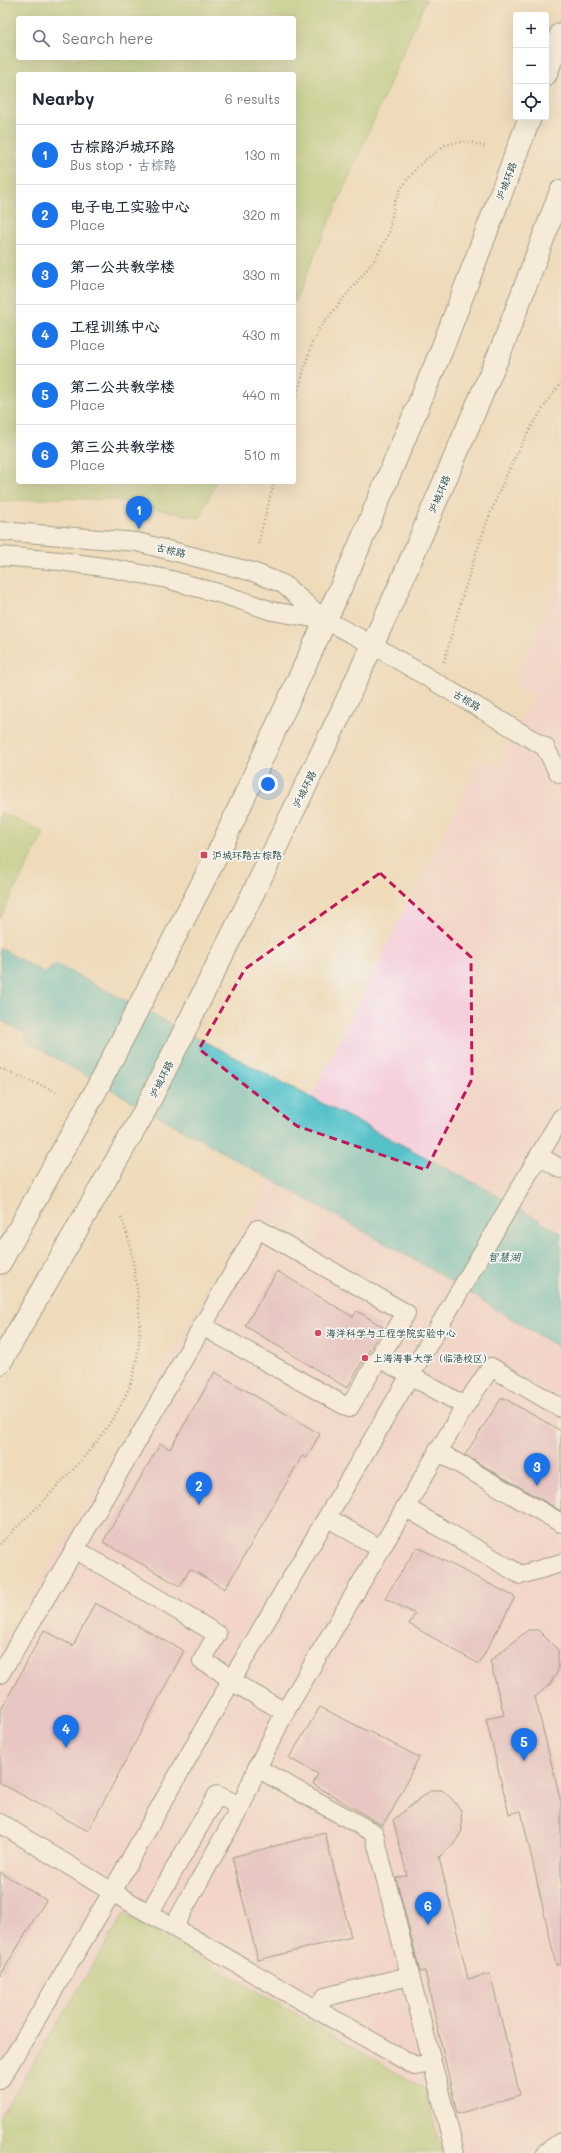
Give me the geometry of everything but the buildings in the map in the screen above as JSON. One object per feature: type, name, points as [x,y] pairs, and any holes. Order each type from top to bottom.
[{"type":"main road","points":[[549,66],[561,34]]},
{"type":"main road","points":[[549,77],[561,70]]},
{"type":"main road","name":"沪城环路","points":[[0,1263],[94,1094],[222,845],[352,563],[442,349],[529,120]]},
{"type":"main road","name":"沪城环路","points":[[0,1363],[142,1116],[272,857],[373,645],[503,345],[561,191]]},
{"type":"street","name":"古棕路","points":[[0,531],[137,542],[253,572],[283,584],[325,620],[373,645],[553,746]]},
{"type":"street","name":"古棕路","points":[[0,556],[60,561],[110,568],[174,581],[225,595],[272,611],[325,620]]},
{"type":"street","points":[[553,746],[558,772],[561,774]]},
{"type":"street","points":[[0,2080],[112,1892],[231,1681],[328,1518],[513,1198],[561,1118]]},
{"type":"street","points":[[539,1156],[561,1169]]},
{"type":"street","points":[[0,1674],[75,1549],[202,1326],[258,1229],[406,1313],[349,1408],[202,1326]]},
{"type":"street","points":[[379,1358],[464,1406]]},
{"type":"street","points":[[174,1926],[241,1806],[257,1768],[284,1712],[379,1548],[464,1406],[491,1367],[561,1408]]},
{"type":"street","points":[[437,1451],[561,1523]]},
{"type":"street","points":[[405,1506],[521,1575],[561,1563]]},
{"type":"street","points":[[328,1518],[379,1548]]},
{"type":"street","points":[[75,1549],[217,1634],[202,1661],[220,1671],[231,1681],[284,1712]]},
{"type":"street","points":[[257,1768],[374,1833],[455,2153]]},
{"type":"street","points":[[150,1912],[217,1795],[241,1806]]},
{"type":"street","points":[[0,1823],[112,1892],[150,1912],[415,2066],[431,2063]]},
{"type":"street","points":[[317,2009],[325,1997],[409,1976]]},
{"type":"street","points":[[545,2153],[561,2142]]},
{"type":"path","points":[[296,398],[310,345],[319,329],[376,258],[389,233],[394,204],[401,188],[420,165],[445,145],[458,142],[470,142],[486,147]]},
{"type":"path","points":[[444,662],[470,568],[488,516],[516,455],[546,403],[561,382]]},
{"type":"path","points":[[258,544],[273,484]]},
{"type":"path","points":[[0,1069],[57,1092]]},
{"type":"path","points":[[0,1544],[79,1462],[109,1424],[130,1385],[139,1345],[140,1307],[128,1233],[121,1218]]},
{"type":"highlighted area","points":[[380,873],[471,957],[472,1079],[426,1170],[297,1126],[199,1049],[245,969]]},
{"type":"shaded area","name":"上海海事大学（临港校区）","points":[[561,576],[561,2153],[0,2153],[0,1645],[71,1529],[266,1187],[480,760],[496,767],[533,697],[514,685]]},
{"type":"green space","points":[[0,0],[426,0],[296,298],[296,72],[16,72],[16,484],[215,484],[200,518],[116,500],[62,498],[0,501]]},
{"type":"green space","points":[[0,812],[44,833],[0,918]]},
{"type":"green space","points":[[124,1914],[425,2089],[442,2153],[0,2153],[0,2118]]},
{"type":"water","name":"智慧湖","points":[[0,948],[45,973],[56,964],[488,1190],[561,1233],[561,1349],[434,1271],[25,1041],[27,1034],[0,1020]]},
{"type":"place","name":"古棕路沪城环路","points":[[139,529]]},
{"type":"place","name":"沪城环路古棕路","points":[[204,855]]},
{"type":"place","name":"海洋科学与工程学院实验中心","points":[[318,1333]]},
{"type":"place","name":"上海海事大学（临港校区）","points":[[365,1358]]},
{"type":"place","name":"第一公共教学楼","points":[[537,1486]]},
{"type":"place","name":"电子电工实验中心","points":[[199,1505]]},
{"type":"place","name":"工程训练中心","points":[[66,1748]]},
{"type":"place","name":"第二公共教学楼","points":[[524,1761]]},
{"type":"place","name":"第三公共教学楼","points":[[428,1925]]}]
